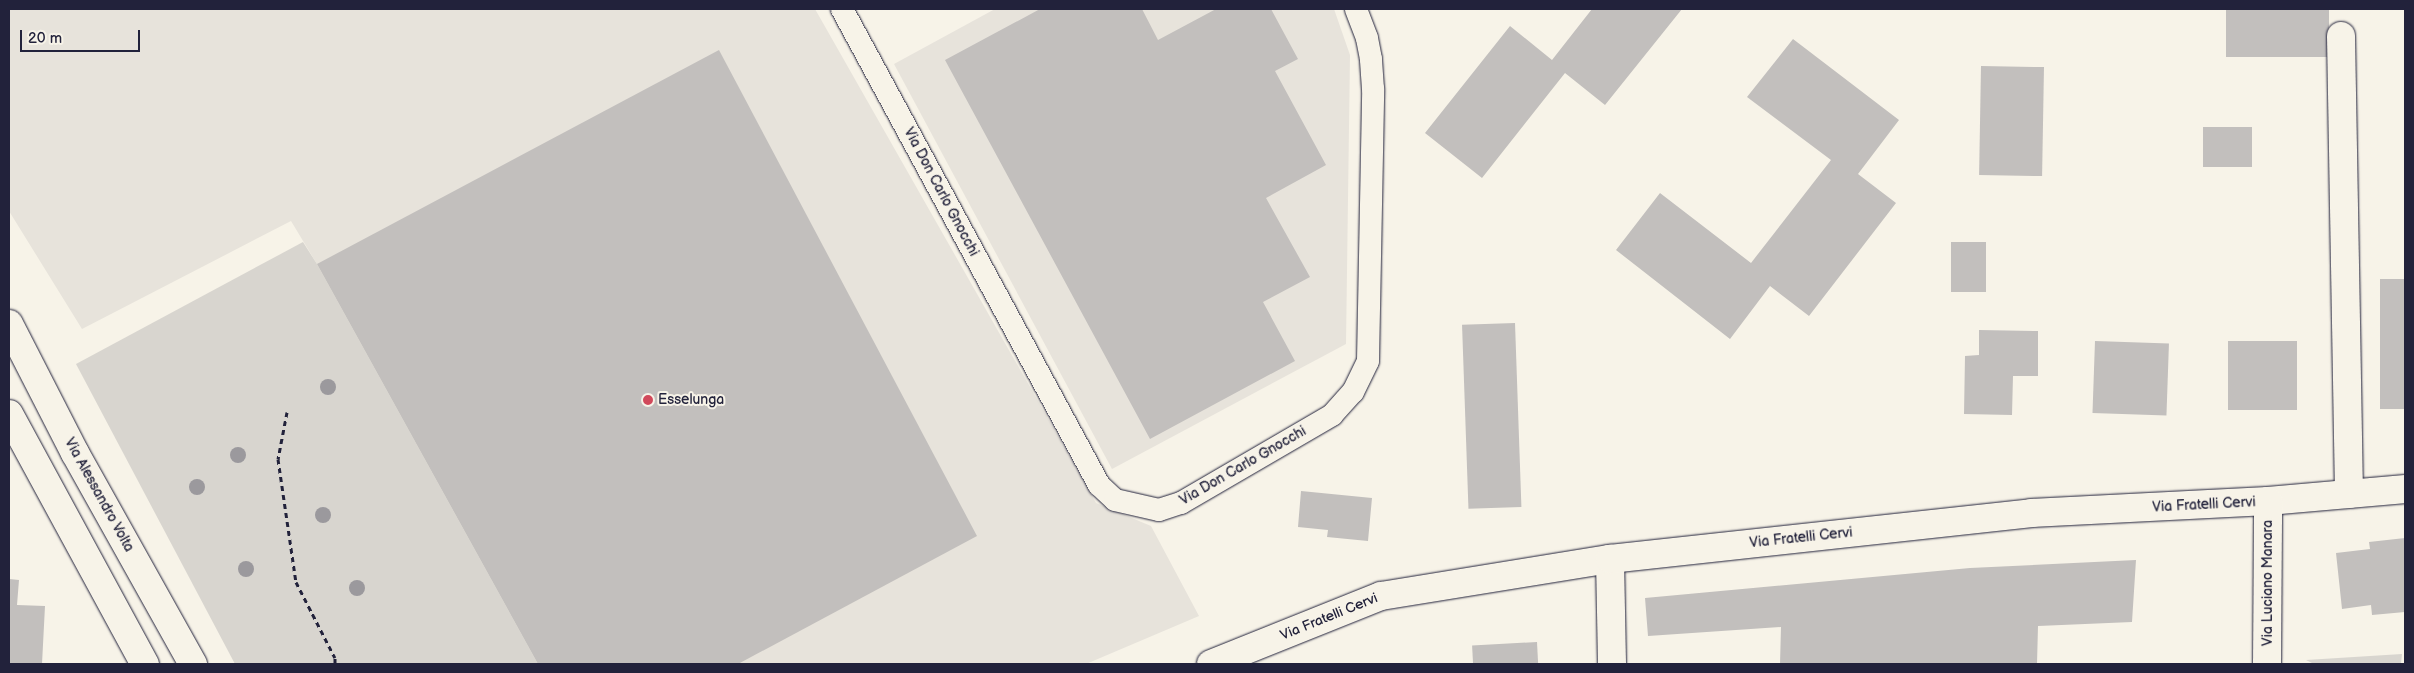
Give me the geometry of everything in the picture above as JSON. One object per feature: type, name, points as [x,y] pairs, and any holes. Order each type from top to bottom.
[{"type":"street","points":[[2340,36],[2349,494]]},
{"type":"street","name":"Via Alessandro Volta","points":[[9,324],[74,453],[193,664]]},
{"type":"street","points":[[9,414],[145,664]]},
{"type":"street","name":"Via Fratelli Cervi","points":[[1211,664],[1381,596],[1610,559],[2031,513],[2268,501],[2405,489]]},
{"type":"street","name":"Via Luciano Manara","points":[[2267,664],[2268,501]]},
{"type":"street","points":[[1610,559],[1612,664]]},
{"type":"lane","name":"Via Don Carlo Gnocchi","points":[[842,9],[1099,485],[1116,500],[1159,510],[1181,503],[1332,415],[1353,392],[1368,361],[1373,89],[1371,59],[1367,38],[1356,9]]},
{"type":"path","points":[[287,412],[278,459],[296,582],[335,658],[335,664]]},
{"type":"shaded area","points":[[9,9],[815,9],[1096,503],[1151,526],[1199,616],[1086,664],[538,664],[317,264],[291,221],[82,329],[9,211]]},
{"type":"shaded area","points":[[995,9],[1334,9],[1350,55],[1346,344],[1112,469],[894,64]]},
{"type":"shaded area","points":[[303,242],[317,264],[538,664],[235,664],[76,364]]},
{"type":"shaded area","points":[[2402,654],[2401,664],[2314,664],[2306,660]]},
{"type":"building","points":[[1040,9],[1142,9],[1158,40],[1216,9],[1271,9],[1298,59],[1275,71],[1326,165],[1266,198],[1310,277],[1263,302],[1295,361],[1150,439],[945,60]]},
{"type":"building","points":[[1592,9],[1682,9],[1605,105],[1565,73],[1482,178],[1425,133],[1510,26],[1552,60]]},
{"type":"building","points":[[2226,9],[2329,9],[2329,57],[2226,57]]},
{"type":"building","points":[[1793,39],[1899,120],[1858,174],[1896,203],[1809,316],[1770,286],[1730,339],[1616,250],[1660,193],[1751,263],[1831,160],[1747,97]]},
{"type":"building","name":"Esselunga","points":[[719,50],[977,536],[738,664],[538,664],[317,264]]},
{"type":"building","points":[[1981,66],[2044,67],[2042,176],[1979,175]]},
{"type":"building","points":[[2203,127],[2252,127],[2252,167],[2203,167]]},
{"type":"building","points":[[1951,242],[1986,242],[1986,292],[1951,292]]},
{"type":"building","points":[[2380,279],[2405,279],[2405,409],[2380,409]]},
{"type":"building","points":[[1515,323],[1521,507],[1468,509],[1462,325]]},
{"type":"building","points":[[1979,330],[2038,331],[2038,376],[2013,376],[2012,415],[1964,414],[1965,356],[1979,355]]},
{"type":"building","points":[[2095,341],[2169,344],[2166,416],[2092,413]]},
{"type":"building","points":[[2228,341],[2297,341],[2297,410],[2228,410]]},
{"type":"building","points":[[1301,491],[1372,498],[1368,541],[1327,537],[1328,530],[1298,527]]},
{"type":"building","points":[[2405,538],[2405,612],[2372,615],[2371,605],[2342,609],[2336,553],[2370,549],[2369,542]]},
{"type":"building","points":[[2136,560],[2132,622],[2038,626],[2037,664],[1780,664],[1781,627],[1648,636],[1645,598],[1970,568]]},
{"type":"building","points":[[9,579],[19,580],[17,605],[45,606],[42,664],[9,664]]},
{"type":"building","points":[[1537,642],[1538,664],[1473,664],[1472,645]]},
{"type":"place","name":"Esselunga","points":[[648,400]]}]
